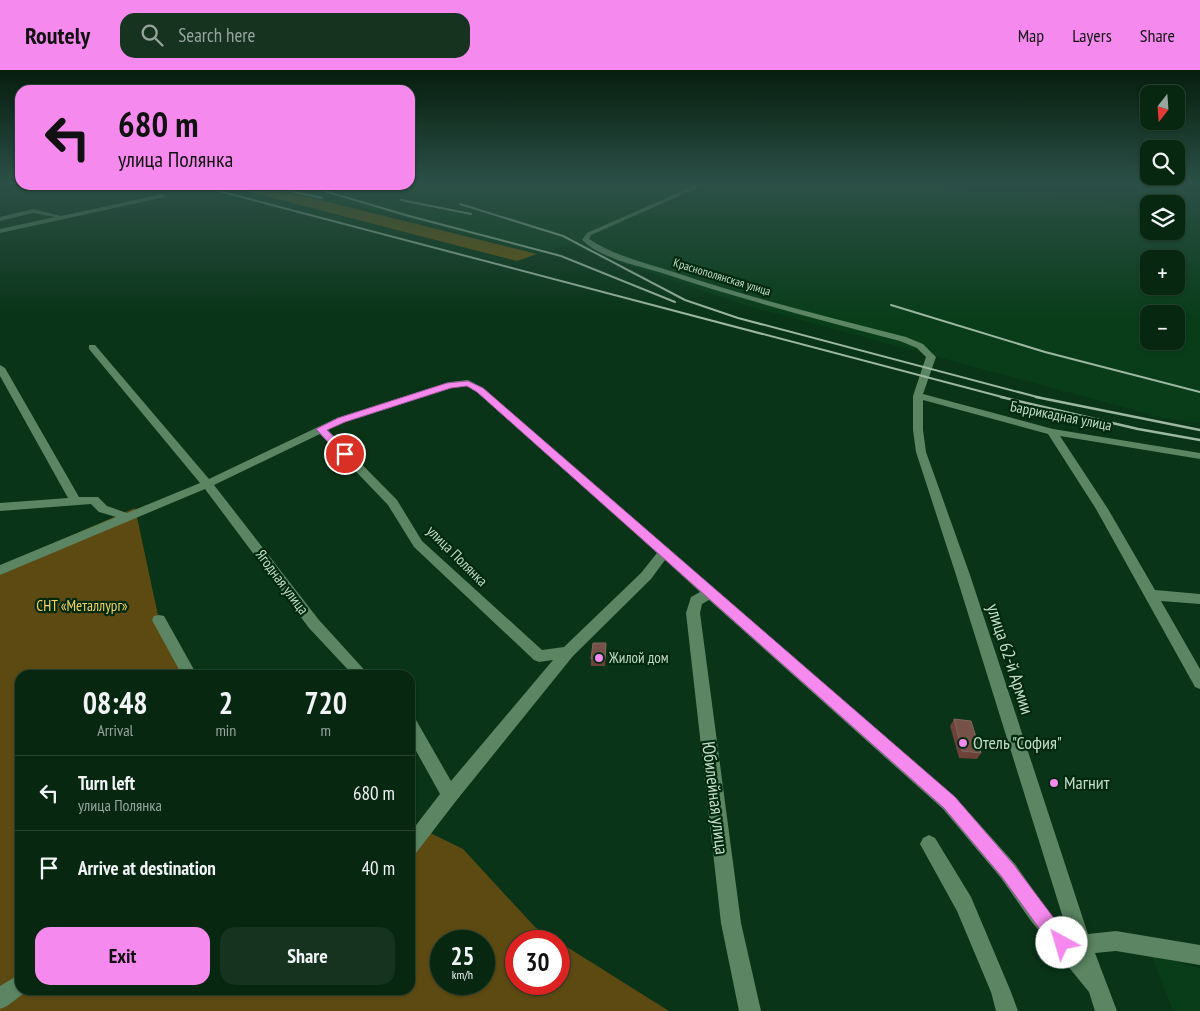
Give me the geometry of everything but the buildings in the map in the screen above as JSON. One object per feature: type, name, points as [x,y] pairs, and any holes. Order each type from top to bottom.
[{"type":"street","points":[[0,231],[15,228]]},
{"type":"street","name":"Краснополянская улица","points":[[604,228],[590,234],[585,240],[594,246],[633,261],[728,293],[903,339],[920,346],[931,357],[926,374]]},
{"type":"street","name":"Ягодная улица","points":[[92,346],[208,484],[314,624],[357,670]]},
{"type":"street","points":[[0,368],[75,501]]},
{"type":"street","name":"улица 62-й Армии","points":[[926,374],[918,396],[918,430],[921,452],[964,575],[1082,945],[1106,1011]]},
{"type":"street","points":[[0,570],[208,484],[341,420],[450,385],[468,383],[480,390],[949,802],[1008,871],[1038,914],[1098,987]]},
{"type":"street","name":"Баррикадная улица","points":[[918,396],[1052,432],[1200,456]]},
{"type":"street","name":"улица Полянка","points":[[321,429],[393,503],[418,544],[539,656],[568,652]]},
{"type":"street","points":[[1052,432],[1102,509],[1200,683]]},
{"type":"street","points":[[0,507],[94,500],[103,509],[127,517]]},
{"type":"street","points":[[415,840],[568,652],[646,576],[664,552]]},
{"type":"street","name":"Юбилейная улица","points":[[711,592],[696,601],[693,613],[731,923],[750,1011]]},
{"type":"street","points":[[1151,595],[1200,599]]},
{"type":"street","points":[[159,620],[187,670]]},
{"type":"street","points":[[415,731],[450,795]]},
{"type":"street","points":[[929,844],[964,904],[1007,1011]]},
{"type":"street","points":[[1082,945],[1116,941],[1200,954]]},
{"type":"street","points":[[0,999],[15,988]]},
{"type":"shaded area","points":[[389,228],[432,228],[537,254],[517,261]]},
{"type":"shaded area","points":[[442,228],[1140,228],[1140,240],[1185,240],[1185,228],[1200,228],[1200,423],[1163,418],[745,305],[568,245],[539,254]]},
{"type":"shaded area","points":[[1152,956],[1200,968],[1200,1011],[1173,1011]]},
{"type":"green space","name":"СНТ «Металлург»","points":[[135,508],[159,620],[187,670],[15,670],[15,995],[415,995],[415,825],[463,849],[540,930],[505,930],[505,995],[570,995],[570,949],[669,1011],[0,1011],[0,566]]},
{"type":"railway","points":[[359,228],[1006,398]]},
{"type":"railway","points":[[454,228],[561,256],[675,302]]},
{"type":"railway","points":[[537,228],[563,236],[685,300],[738,318],[1041,398]]},
{"type":"railway","points":[[891,305],[1045,352],[1200,392]]},
{"type":"railway","points":[[1001,397],[1138,429],[1200,440]]},
{"type":"railway","points":[[1036,397],[1200,430]]},
{"type":"place","name":"Жилой дом","points":[[599,658]]},
{"type":"place","name":"Отель \"София\"","points":[[963,743]]},
{"type":"place","name":"Магнит","points":[[1054,783]]},
{"type":"route","points":[[345,454],[321,429],[341,420],[450,385],[468,383],[480,390],[949,802],[1008,871],[1038,914],[1062,943]]}]
